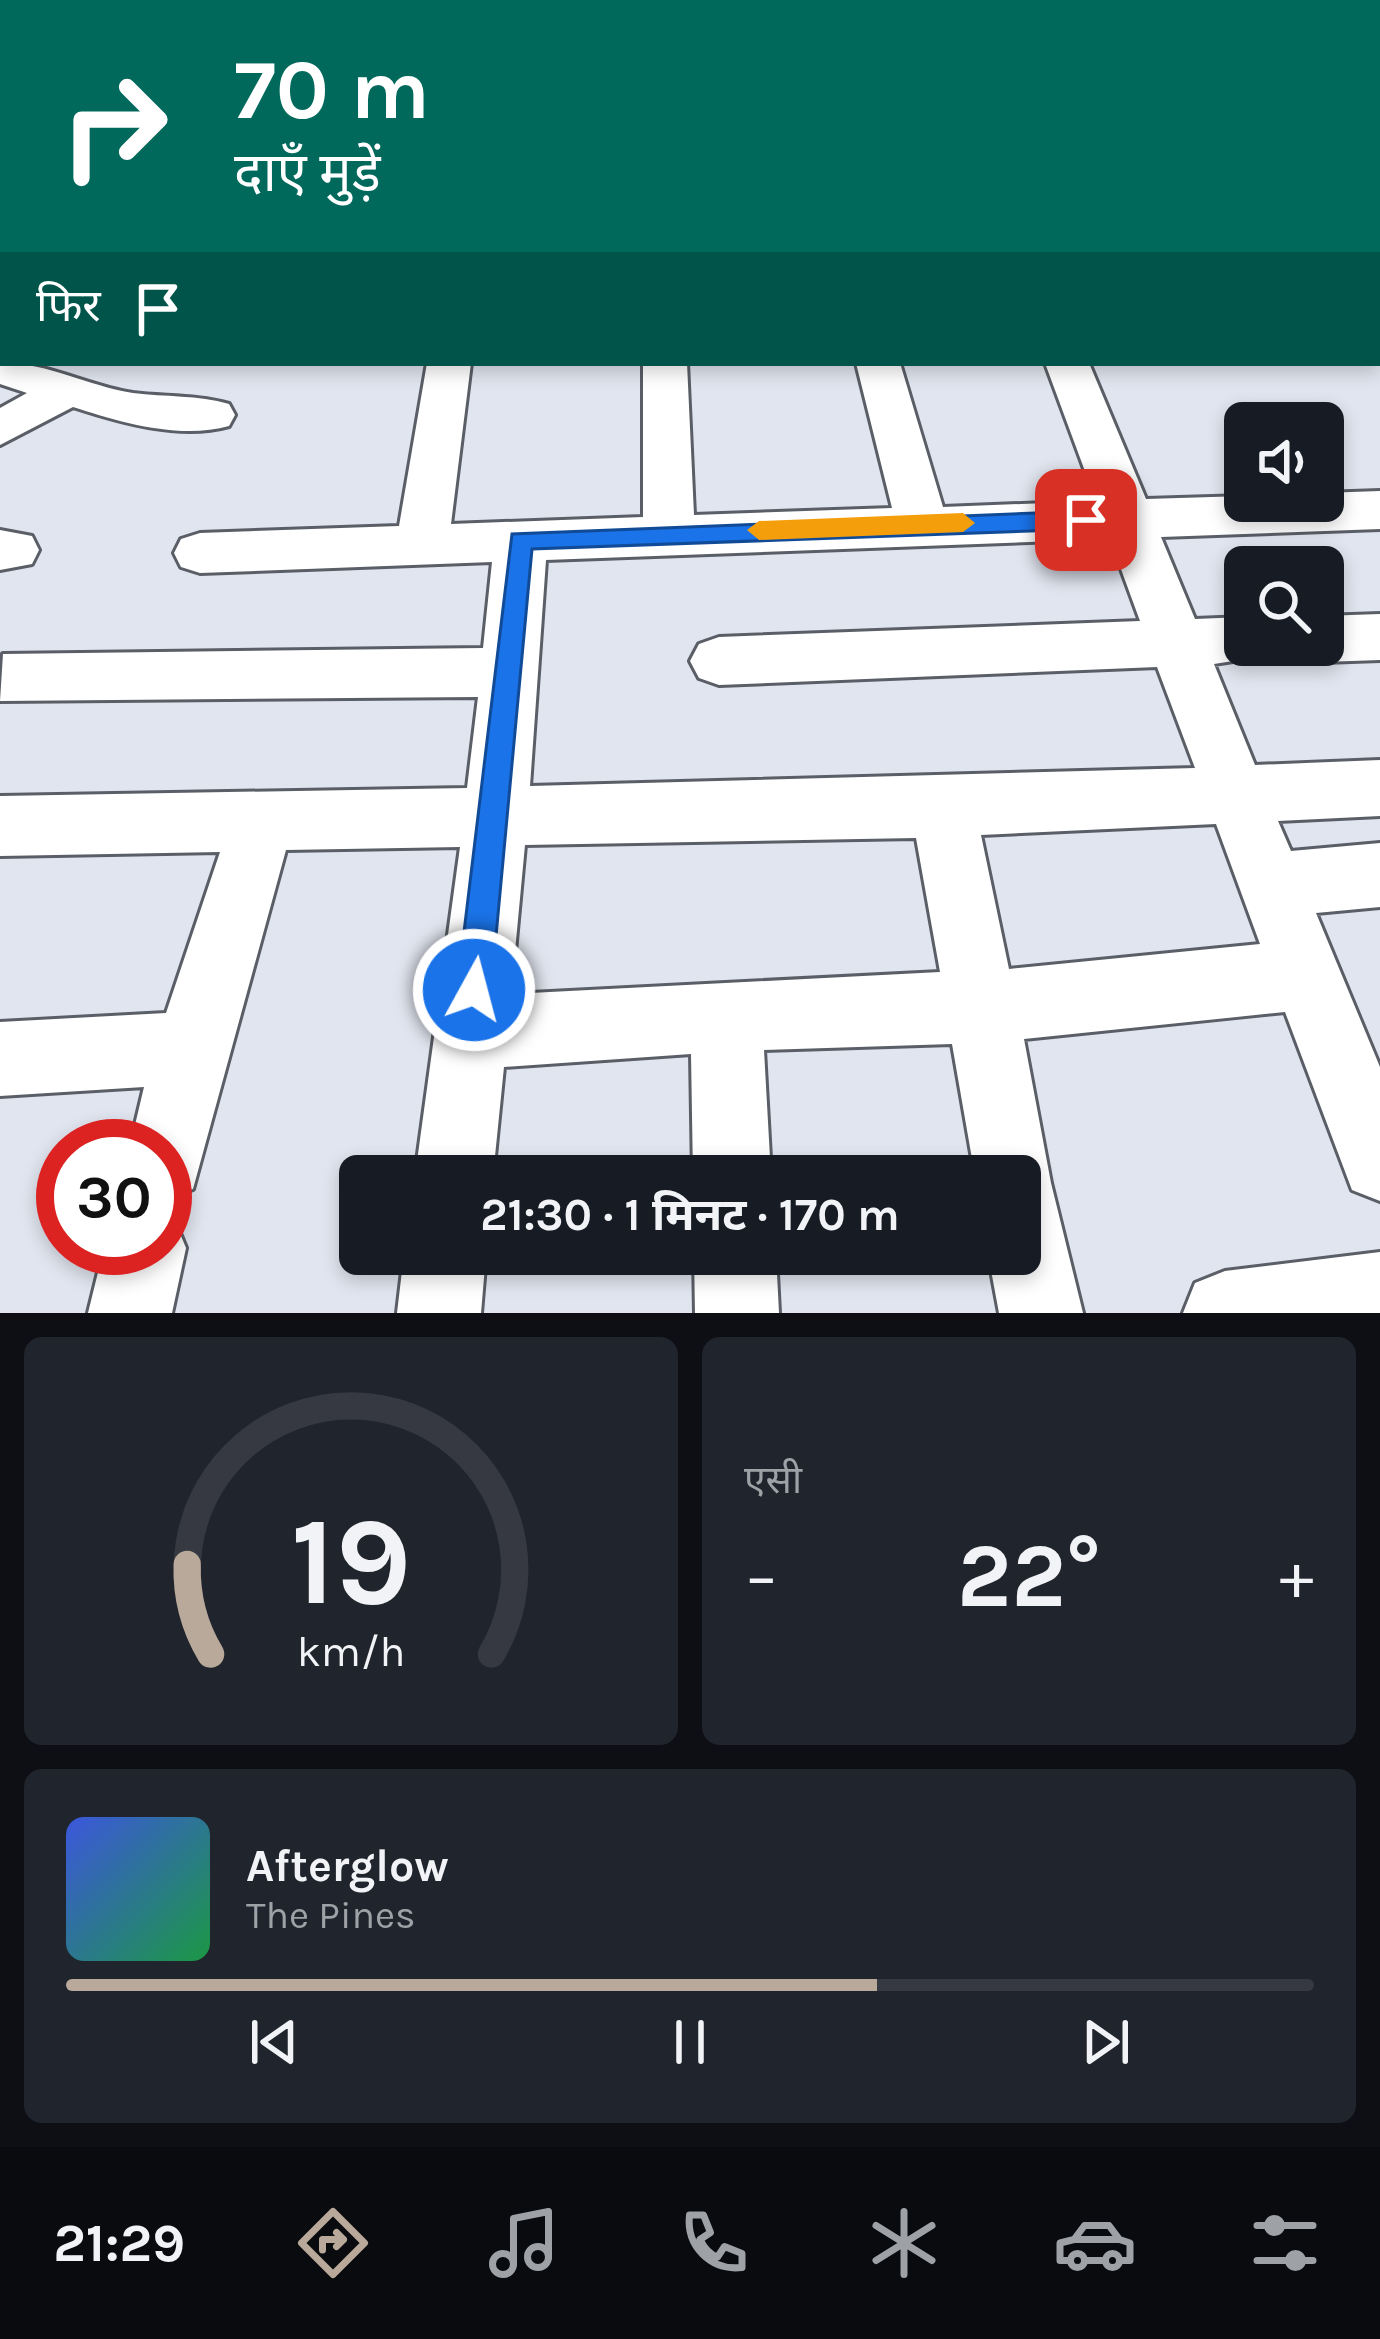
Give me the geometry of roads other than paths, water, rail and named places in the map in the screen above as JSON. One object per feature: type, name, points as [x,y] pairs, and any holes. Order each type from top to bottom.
[{"type":"street","points":[[422,544],[449,366]]},
{"type":"street","points":[[665,366],[669,534]]},
{"type":"street","points":[[879,366],[922,524]]},
{"type":"street","points":[[1068,366],[1380,1162]]},
{"type":"street","points":[[0,369],[128,408],[212,415]]},
{"type":"street","points":[[0,429],[64,391]]},
{"type":"street","points":[[200,554],[1380,509]]},
{"type":"street","points":[[456,1155],[496,818],[521,540]]},
{"type":"street","points":[[1344,639],[1380,638]]},
{"type":"street","points":[[719,662],[1224,641]]},
{"type":"street","points":[[3,678],[507,672]]},
{"type":"street","points":[[0,826],[943,808],[1380,788]]},
{"type":"street","points":[[943,808],[1010,1155]]},
{"type":"street","points":[[175,1119],[191,1048],[262,823]]},
{"type":"street","points":[[1271,886],[1380,875]]},
{"type":"street","points":[[468,1033],[726,1015],[982,1007],[1306,975]]},
{"type":"street","points":[[726,1015],[731,1155]]},
{"type":"street","points":[[0,1059],[191,1048]]},
{"type":"street","points":[[130,1313],[139,1275]]},
{"type":"street","points":[[439,1313],[444,1275]]},
{"type":"street","points":[[735,1275],[737,1313]]},
{"type":"street","points":[[1034,1275],[1041,1313]]},
{"type":"street","points":[[1225,1313],[1380,1294]]}]
